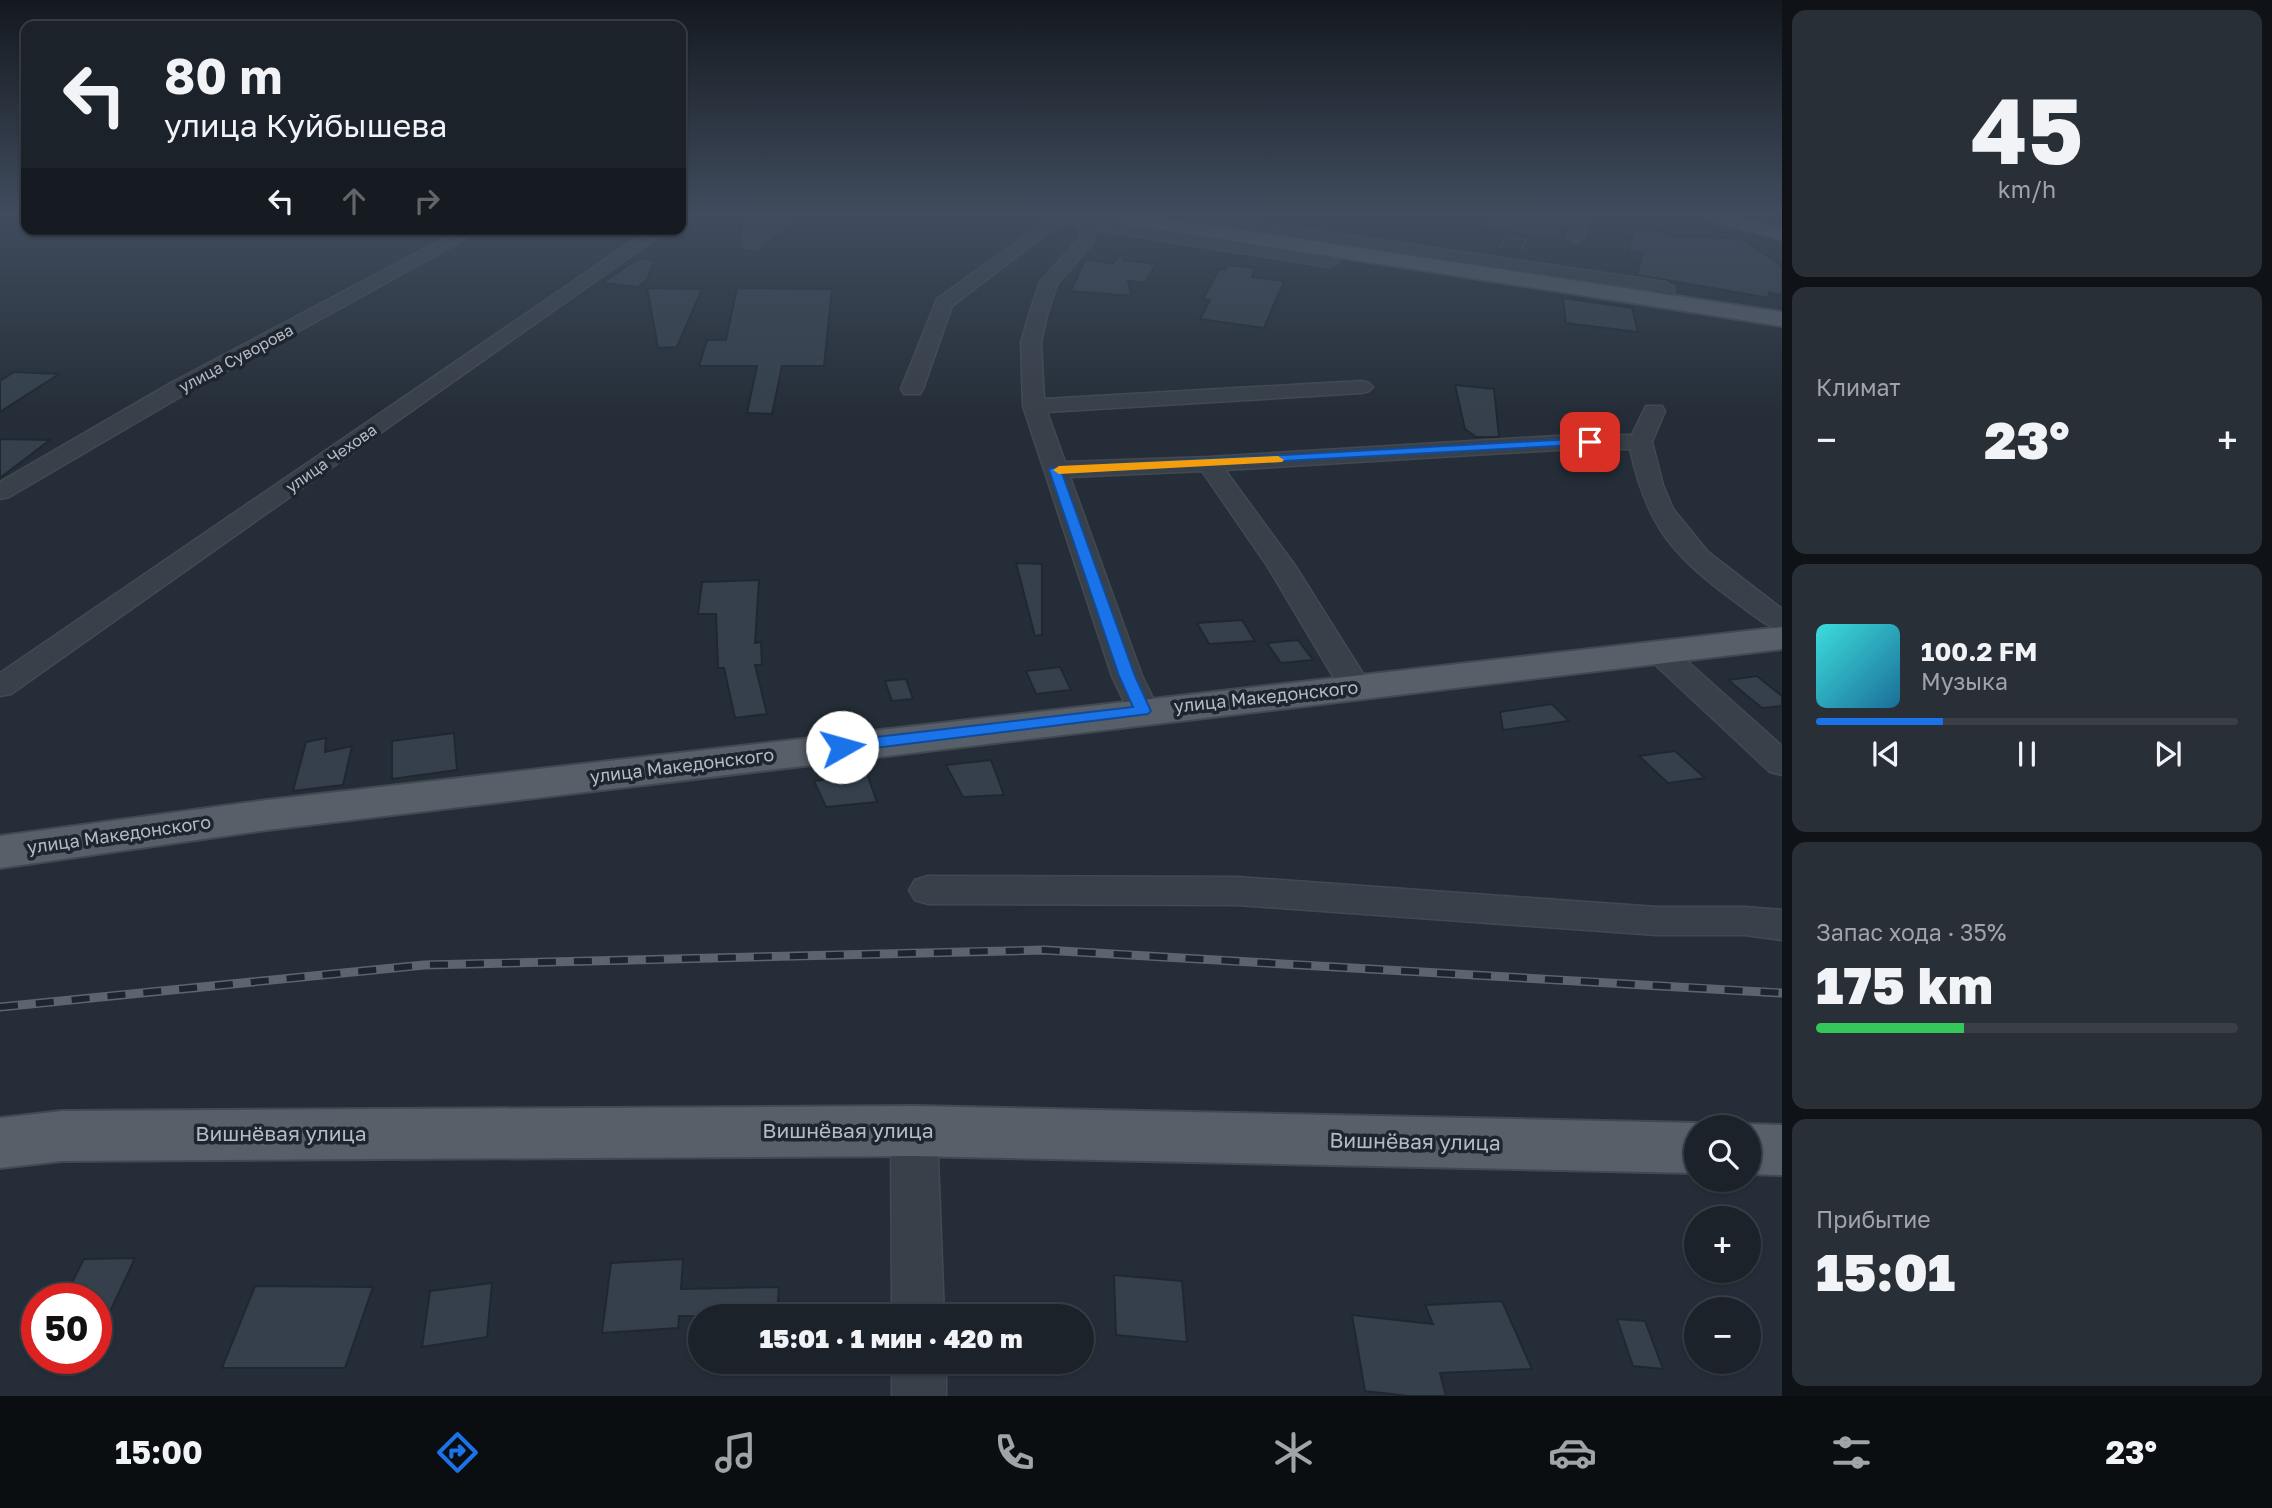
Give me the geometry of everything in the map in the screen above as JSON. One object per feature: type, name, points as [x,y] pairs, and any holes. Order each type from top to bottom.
[{"type":"main road","points":[[1535,281],[1782,319]]},
{"type":"main road","name":"улица Македонского","points":[[0,852],[280,814],[1782,638]]},
{"type":"main road","name":"Вишнёвая улица","points":[[0,1143],[62,1136],[914,1131],[1684,1148]]},
{"type":"main road","points":[[1761,1149],[1782,1150]]},
{"type":"street","name":"улица Суворова","points":[[0,492],[177,389],[378,281]]},
{"type":"street","name":"улица Чехова","points":[[0,687],[586,281]]},
{"type":"street","points":[[912,388],[944,303],[973,281]]},
{"type":"street","points":[[1050,281],[1031,343],[1034,406],[1127,676],[1143,711]]},
{"type":"street","points":[[1625,281],[1665,287],[1665,301]]},
{"type":"street","points":[[1034,406],[1362,387]]},
{"type":"street","points":[[1654,411],[1640,442],[1653,494],[1673,528],[1697,555],[1727,582],[1782,622]]},
{"type":"street","points":[[1055,470],[1209,464],[1573,442],[1640,442]]},
{"type":"street","points":[[1209,464],[1282,567],[1356,688]]},
{"type":"street","points":[[1658,651],[1782,764]]},
{"type":"street","points":[[928,890],[1237,891],[1657,921],[1745,921],[1782,925]]},
{"type":"street","points":[[914,1131],[918,1304]]},
{"type":"street","points":[[919,1374],[919,1396]]},
{"type":"building","points":[[605,281],[646,281],[638,287],[602,283]]},
{"type":"building","points":[[1075,281],[1128,281],[1131,296],[1071,291]]},
{"type":"building","points":[[1213,281],[1284,281],[1264,328],[1200,319],[1210,300],[1203,299]]},
{"type":"building","points":[[1672,281],[1782,281],[1782,295],[1769,293],[1769,298]]},
{"type":"building","points":[[647,288],[702,289],[677,347],[658,348]]},
{"type":"building","points":[[737,288],[832,289],[824,366],[782,366],[772,414],[747,413],[757,366],[699,366],[707,340],[726,340]]},
{"type":"building","points":[[1563,298],[1632,308],[1638,332],[1566,323]]},
{"type":"building","points":[[14,372],[59,374],[0,412],[0,381]]},
{"type":"building","points":[[1455,385],[1494,389],[1499,437],[1476,437],[1465,429]]},
{"type":"building","points":[[0,439],[50,440],[0,478]]},
{"type":"building","points":[[1016,563],[1042,564],[1042,635],[1035,636]]},
{"type":"building","points":[[759,580],[755,643],[761,642],[762,665],[755,665],[767,714],[735,718],[724,668],[718,668],[716,614],[698,614],[702,582]]},
{"type":"building","points":[[1242,620],[1255,641],[1209,644],[1197,623]]},
{"type":"building","points":[[1298,640],[1313,660],[1281,663],[1267,643]]},
{"type":"building","points":[[1060,667],[1071,690],[1036,694],[1026,671]]},
{"type":"building","points":[[1757,676],[1782,696],[1782,706],[1762,708],[1728,680]]},
{"type":"building","points":[[906,679],[913,699],[892,701],[885,681]]},
{"type":"building","points":[[1552,704],[1569,721],[1503,730],[1500,712]]},
{"type":"building","points":[[454,733],[457,770],[392,779],[392,741]]},
{"type":"building","points":[[326,738],[325,752],[352,746],[343,785],[293,791],[306,742]]},
{"type":"building","points":[[1675,751],[1705,778],[1668,783],[1639,756]]},
{"type":"building","points":[[991,760],[1004,795],[963,797],[946,765]]},
{"type":"building","points":[[867,774],[877,802],[826,807],[814,781]]},
{"type":"building","points":[[135,1258],[112,1308],[112,1283],[72,1283],[84,1259]]},
{"type":"building","points":[[683,1259],[681,1289],[779,1287],[778,1304],[688,1304],[688,1316],[679,1316],[678,1328],[602,1333],[611,1263]]},
{"type":"building","points":[[1114,1275],[1182,1281],[1187,1342],[1116,1335]]},
{"type":"building","points":[[492,1283],[487,1337],[422,1347],[430,1291]]},
{"type":"building","points":[[255,1286],[373,1287],[345,1368],[222,1368]]},
{"type":"building","points":[[1502,1301],[1532,1369],[1440,1373],[1446,1396],[1408,1396],[1365,1391],[1352,1315],[1433,1324],[1425,1305]]},
{"type":"building","points":[[1617,1319],[1645,1321],[1663,1369],[1633,1366]]},
{"type":"railway","points":[[0,1007],[424,965],[1044,950],[1782,993]]},
{"type":"slow traffic","points":[[1059,470],[1278,460]]},
{"type":"route","points":[[842,747],[1143,711],[1127,676],[1055,470],[1590,442]]}]
